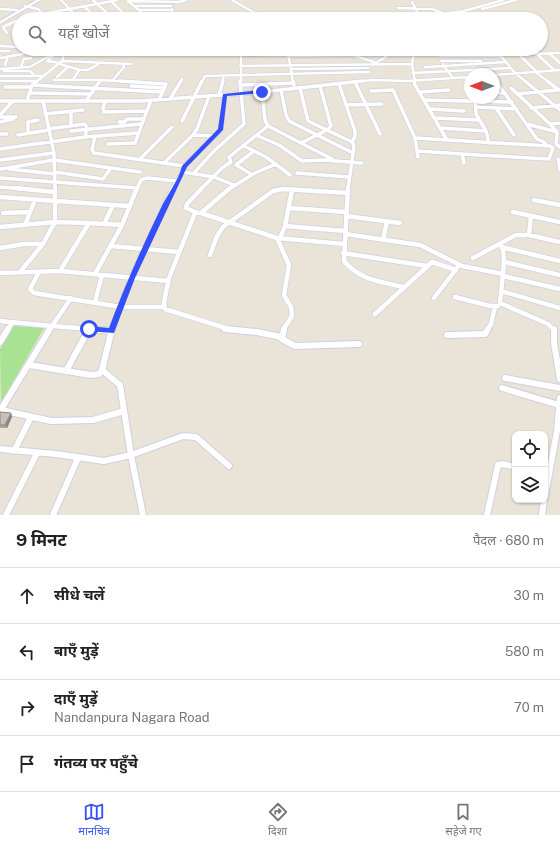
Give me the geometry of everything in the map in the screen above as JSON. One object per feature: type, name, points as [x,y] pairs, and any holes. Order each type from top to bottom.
[{"type":"street","points":[[16,12],[35,0]]},
{"type":"street","points":[[14,12],[39,0]]},
{"type":"street","points":[[61,0],[73,12]]},
{"type":"street","points":[[93,0],[106,12]]},
{"type":"street","points":[[51,12],[117,0]]},
{"type":"street","points":[[127,1],[169,2],[186,0]]},
{"type":"street","points":[[232,0],[256,12]]},
{"type":"street","points":[[454,12],[503,0]]},
{"type":"street","points":[[482,9],[516,0]]},
{"type":"street","points":[[111,1],[121,12]]},
{"type":"street","points":[[127,1],[139,10],[172,10],[169,2]]},
{"type":"street","points":[[412,2],[417,12]]},
{"type":"street","points":[[26,6],[38,9],[40,12]]},
{"type":"street","points":[[84,6],[90,12]]},
{"type":"street","points":[[134,6],[171,6]]},
{"type":"street","points":[[398,8],[432,9],[440,12]]},
{"type":"street","points":[[0,10],[17,10]]},
{"type":"street","points":[[0,22],[12,14]]},
{"type":"street","points":[[0,22],[12,15]]},
{"type":"street","points":[[7,33],[3,26],[12,22]]},
{"type":"street","points":[[0,46],[12,47]]},
{"type":"street","points":[[0,51],[9,52]]},
{"type":"street","points":[[549,53],[560,53]]},
{"type":"street","points":[[549,53],[560,63]]},
{"type":"street","points":[[0,58],[12,55]]},
{"type":"street","points":[[5,65],[8,56]]},
{"type":"street","points":[[20,67],[24,59],[31,60],[33,56]]},
{"type":"street","points":[[0,70],[31,66],[49,56]]},
{"type":"street","points":[[51,56],[47,61],[61,63],[131,64]]},
{"type":"street","points":[[27,101],[31,93],[31,86],[42,76],[61,63],[63,56]]},
{"type":"street","points":[[194,173],[213,152],[244,124],[240,56]]},
{"type":"street","points":[[289,56],[294,88]]},
{"type":"street","points":[[356,56],[377,63]]},
{"type":"street","points":[[377,63],[388,56]]},
{"type":"street","points":[[413,56],[412,64],[414,81],[447,140]]},
{"type":"street","points":[[453,78],[441,61],[440,56],[501,56],[510,68],[560,110]]},
{"type":"street","points":[[478,56],[486,68]]},
{"type":"street","points":[[520,56],[536,72],[559,90]]},
{"type":"street","points":[[539,56],[554,70]]},
{"type":"street","points":[[441,61],[506,62]]},
{"type":"street","points":[[425,67],[482,62]]},
{"type":"street","points":[[61,63],[89,72],[99,63]]},
{"type":"street","points":[[240,65],[290,63],[412,64]]},
{"type":"street","points":[[112,81],[124,68],[123,64]]},
{"type":"street","points":[[349,64],[349,70],[354,82],[380,134]]},
{"type":"street","points":[[57,77],[69,66]]},
{"type":"street","points":[[500,69],[510,68]]},
{"type":"street","points":[[291,69],[368,70]]},
{"type":"street","points":[[0,70],[30,71],[35,76]]},
{"type":"street","points":[[73,80],[80,70]]},
{"type":"street","points":[[182,121],[203,77],[292,74],[349,70]]},
{"type":"street","points":[[500,74],[560,70]]},
{"type":"street","points":[[413,73],[464,71]]},
{"type":"street","points":[[0,76],[42,76]]},
{"type":"street","points":[[219,95],[224,76]]},
{"type":"street","points":[[0,101],[105,102],[159,100],[262,92],[354,82],[388,80],[414,81],[464,77]]},
{"type":"street","points":[[170,99],[182,78]]},
{"type":"street","points":[[54,80],[101,80],[166,84],[159,100]]},
{"type":"street","points":[[86,102],[101,80]]},
{"type":"street","points":[[388,80],[416,138],[418,157]]},
{"type":"street","points":[[0,81],[36,81]]},
{"type":"street","points":[[241,85],[294,83]]},
{"type":"street","points":[[339,84],[355,131],[355,136],[352,142],[354,146],[349,177],[343,258],[346,264],[360,275],[404,287]]},
{"type":"street","points":[[5,87],[31,86],[162,92]]},
{"type":"street","points":[[132,86],[164,88]]},
{"type":"street","points":[[301,143],[327,130],[330,125],[320,86]]},
{"type":"street","points":[[500,87],[537,139],[544,142],[547,146]]},
{"type":"street","points":[[300,88],[307,119],[310,122],[352,142]]},
{"type":"street","points":[[511,88],[558,132]]},
{"type":"street","points":[[282,90],[287,118],[353,153]]},
{"type":"street","points":[[371,91],[393,90]]},
{"type":"street","points":[[420,92],[449,90]]},
{"type":"street","points":[[517,94],[559,90]]},
{"type":"street","points":[[262,92],[265,120],[268,126],[333,160]]},
{"type":"street","points":[[31,93],[91,94]]},
{"type":"street","points":[[500,93],[505,93]]},
{"type":"street","points":[[29,365],[91,376],[99,374],[102,370],[111,332],[132,278],[177,181],[183,172],[184,166],[220,130],[225,94]]},
{"type":"street","points":[[164,163],[193,134],[209,96]]},
{"type":"street","points":[[108,144],[134,143],[136,141],[151,100]]},
{"type":"street","points":[[424,100],[464,100]]},
{"type":"street","points":[[0,116],[12,101]]},
{"type":"street","points":[[20,272],[43,244],[55,222],[55,173],[53,142],[43,101]]},
{"type":"street","points":[[500,101],[512,102]]},
{"type":"street","points":[[105,102],[103,108],[104,112],[146,111]]},
{"type":"street","points":[[346,105],[382,104]]},
{"type":"street","points":[[476,104],[479,120],[486,131],[489,143]]},
{"type":"street","points":[[531,108],[560,105]]},
{"type":"street","points":[[476,107],[517,109]]},
{"type":"street","points":[[496,108],[514,135]]},
{"type":"street","points":[[430,109],[464,111]]},
{"type":"street","points":[[45,114],[83,110]]},
{"type":"street","points":[[70,125],[71,111]]},
{"type":"street","points":[[0,116],[14,118],[0,122]]},
{"type":"street","points":[[435,118],[479,120]]},
{"type":"street","points":[[118,122],[143,119]]},
{"type":"street","points":[[28,134],[28,122],[38,120]]},
{"type":"street","points":[[550,124],[560,123]]},
{"type":"street","points":[[18,136],[70,125],[84,124],[87,128]]},
{"type":"street","points":[[71,131],[87,128],[141,124]]},
{"type":"street","points":[[527,124],[537,125],[542,129],[558,132]]},
{"type":"street","points":[[268,126],[258,136],[229,157],[231,162],[222,168],[187,204],[188,208],[278,238],[344,244]]},
{"type":"street","points":[[140,159],[172,127]]},
{"type":"street","points":[[85,137],[87,128]]},
{"type":"street","points":[[440,128],[486,131]]},
{"type":"street","points":[[558,132],[556,144],[560,147]]},
{"type":"street","points":[[0,149],[85,137],[138,133]]},
{"type":"street","points":[[0,134],[7,134]]},
{"type":"street","points":[[193,134],[215,136]]},
{"type":"street","points":[[95,136],[92,150],[94,153],[184,166]]},
{"type":"street","points":[[258,136],[285,149],[302,161],[333,160],[362,162]]},
{"type":"street","points":[[416,138],[547,146],[553,148],[550,157]]},
{"type":"street","points":[[244,146],[276,164],[290,175]]},
{"type":"street","points":[[251,174],[236,165],[254,151]]},
{"type":"street","points":[[418,151],[546,159],[550,157],[559,159],[560,170]]},
{"type":"street","points":[[0,160],[54,153]]},
{"type":"street","points":[[462,154],[464,163]]},
{"type":"street","points":[[0,169],[54,160],[140,172]]},
{"type":"street","points":[[164,307],[163,302],[168,281],[193,215],[200,213],[234,184],[251,174],[276,164]]},
{"type":"street","points":[[0,169],[55,173],[103,179],[106,178],[111,168]]},
{"type":"street","points":[[183,172],[214,177],[234,184]]},
{"type":"street","points":[[297,173],[349,177]]},
{"type":"street","points":[[0,178],[137,188]]},
{"type":"street","points":[[95,274],[122,225],[140,181],[144,179],[177,181]]},
{"type":"street","points":[[0,187],[54,192]]},
{"type":"street","points":[[210,255],[219,232],[230,222],[273,191],[292,190],[348,193]]},
{"type":"street","points":[[278,238],[285,226],[292,190]]},
{"type":"street","points":[[0,197],[130,206]]},
{"type":"street","points":[[25,225],[35,200]]},
{"type":"street","points":[[534,200],[560,205]]},
{"type":"street","points":[[104,224],[113,205]]},
{"type":"street","points":[[289,208],[346,214],[400,223]]},
{"type":"street","points":[[3,213],[30,212]]},
{"type":"street","points":[[513,212],[560,222]]},
{"type":"street","points":[[529,235],[531,216]]},
{"type":"street","points":[[383,240],[387,221]]},
{"type":"street","points":[[0,227],[55,222],[122,225]]},
{"type":"street","points":[[60,271],[89,223]]},
{"type":"street","points":[[285,226],[345,233],[425,247],[459,265],[560,289]]},
{"type":"street","points":[[473,258],[516,235],[529,235],[560,242]]},
{"type":"street","points":[[278,238],[288,261],[284,295],[293,314],[281,337]]},
{"type":"street","points":[[0,248],[24,244],[43,244]]},
{"type":"street","points":[[111,246],[179,252]]},
{"type":"street","points":[[497,246],[560,261]]},
{"type":"street","points":[[501,305],[499,300],[504,262],[503,248]]},
{"type":"street","points":[[343,253],[427,266]]},
{"type":"street","points":[[375,314],[427,266],[434,262],[456,270]]},
{"type":"street","points":[[504,262],[560,275]]},
{"type":"street","points":[[434,298],[459,265]]},
{"type":"street","points":[[1,274],[60,271],[168,281]]},
{"type":"street","points":[[39,272],[31,286],[31,292],[121,307],[164,307],[165,309],[196,318],[227,330],[257,332],[281,337],[295,346],[359,344]]},
{"type":"street","points":[[95,302],[102,275]]},
{"type":"street","points":[[500,291],[560,308]]},
{"type":"street","points":[[71,298],[52,326],[29,365],[2,403],[0,410],[51,421],[93,420],[124,411]]},
{"type":"street","points":[[456,298],[495,307],[501,305],[548,324],[554,329],[554,343],[560,379]]},
{"type":"street","points":[[447,335],[485,334],[491,324],[495,307]]},
{"type":"street","points":[[0,321],[111,332]]},
{"type":"street","points":[[0,342],[12,323]]},
{"type":"street","points":[[66,371],[89,329]]},
{"type":"street","points":[[102,370],[105,375],[118,380],[120,384],[142,515]]},
{"type":"street","points":[[505,378],[560,388]]},
{"type":"street","points":[[502,388],[560,401],[548,471]]},
{"type":"street","points":[[14,451],[31,417]]},
{"type":"street","points":[[0,450],[104,461],[131,455],[183,436],[191,436],[196,437],[229,466]]},
{"type":"street","points":[[6,515],[37,453]]},
{"type":"street","points":[[53,515],[78,458]]},
{"type":"street","points":[[487,515],[498,465],[504,464],[512,466]]},
{"type":"street","points":[[542,515],[544,503]]},
{"type":"green space","points":[[14,326],[44,328],[1,403],[0,349]]},
{"type":"building","points":[[0,412],[11,413],[5,425],[0,425]]},
{"type":"route","points":[[89,329],[111,332],[132,278],[168,198],[183,172],[184,166],[220,130],[225,94],[262,92]]}]
